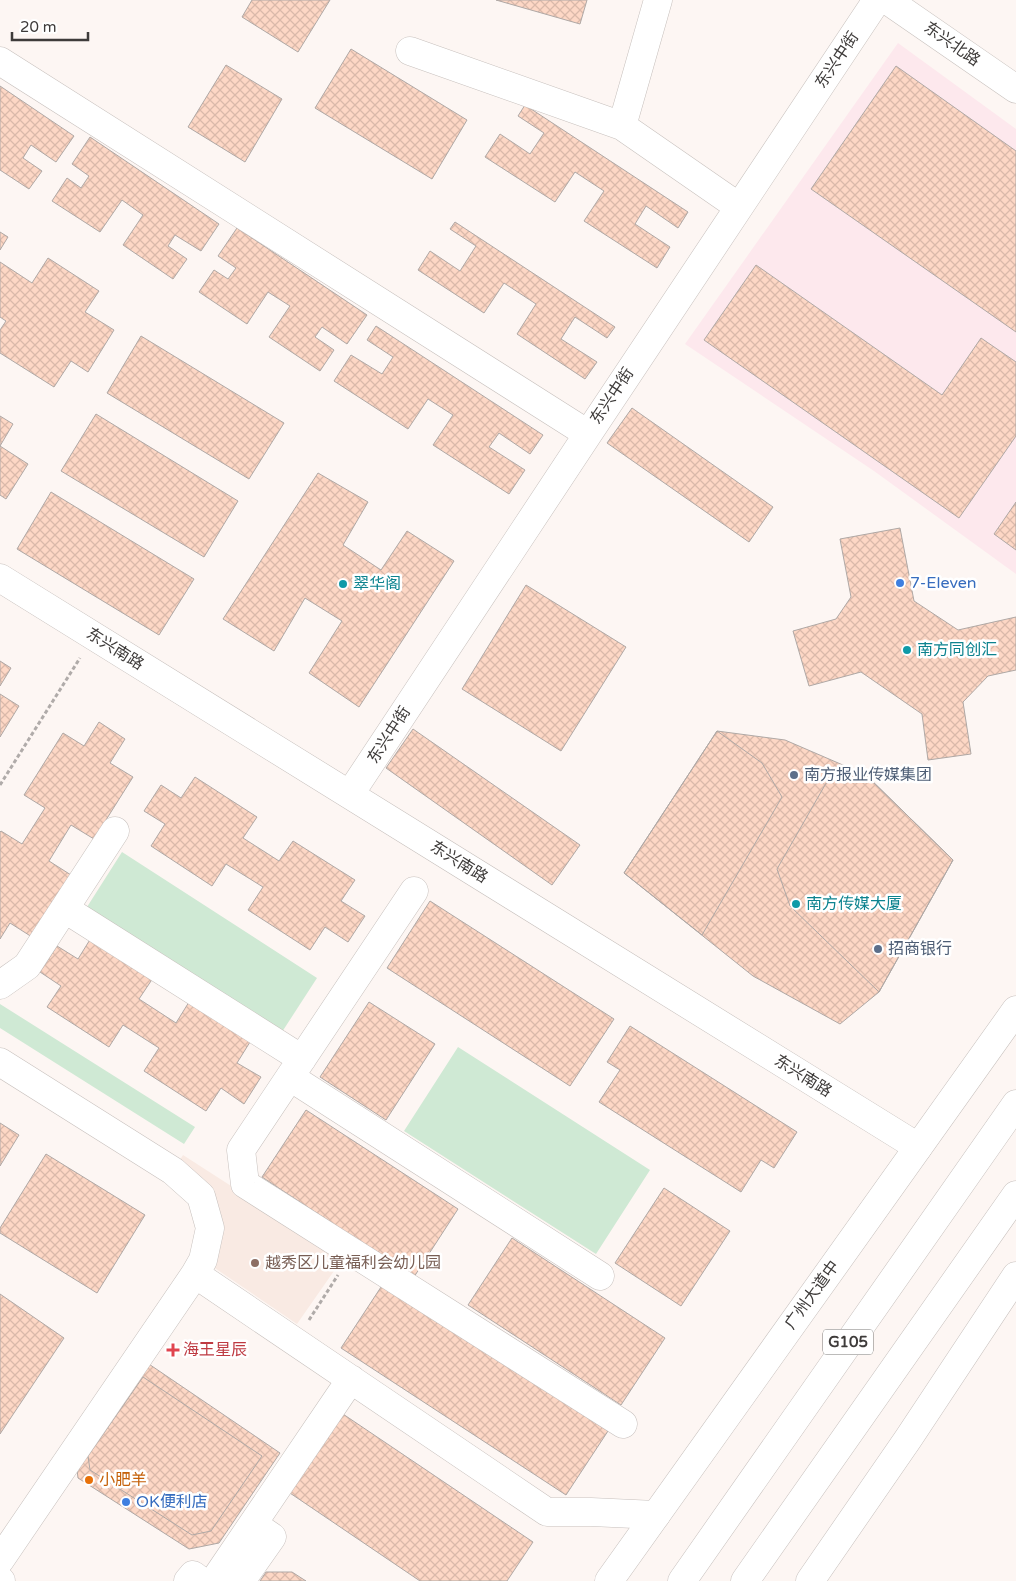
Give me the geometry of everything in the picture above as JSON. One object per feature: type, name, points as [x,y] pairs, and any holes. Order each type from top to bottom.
[{"type":"main road","points":[[622,126],[658,0]]},
{"type":"main road","name":"东兴中街","points":[[350,794],[877,0]]},
{"type":"main road","name":"东兴北路","points":[[887,0],[1016,89]]},
{"type":"main road","points":[[410,51],[622,126],[739,207]]},
{"type":"main road","points":[[0,61],[588,434]]},
{"type":"main road","name":"东兴南路","points":[[0,578],[918,1147]]},
{"type":"main road","points":[[0,985],[27,966],[115,831]]},
{"type":"main road","points":[[414,891],[241,1150],[245,1184],[623,1424]]},
{"type":"main road","points":[[64,909],[600,1276]]},
{"type":"main road","name":"广州大道中","points":[[609,1581],[1016,1010]]},
{"type":"main road","points":[[0,1062],[173,1171],[201,1196],[210,1228],[203,1260],[195,1274],[0,1560]]},
{"type":"main road","name":"G105","points":[[682,1581],[1016,1104]]},
{"type":"main road","points":[[745,1581],[1016,1195]]},
{"type":"main road","points":[[195,1274],[546,1512],[656,1515]]},
{"type":"main road","points":[[810,1581],[908,1439],[1016,1276]]},
{"type":"main road","points":[[214,1581],[351,1379]]},
{"type":"main road","points":[[241,1581],[272,1536],[253,1524]]},
{"type":"main road","points":[[188,1581],[193,1575],[201,1581]]},
{"type":"path","points":[[0,785],[68,675]]},
{"type":"path","points":[[295,1341],[353,1252]]},
{"type":"shaded area","points":[[898,43],[1016,129],[1016,574],[874,471],[685,344]]},
{"type":"shaded area","points":[[183,1155],[343,1258],[297,1324],[203,1260],[209,1241],[173,1171]]},
{"type":"green space","points":[[122,852],[317,978],[282,1032],[87,907]]},
{"type":"green space","points":[[0,1004],[195,1127],[184,1144],[0,1028]]},
{"type":"green space","points":[[458,1047],[650,1170],[596,1254],[404,1131]]},
{"type":"building","points":[[252,0],[330,0],[298,52],[242,17]]},
{"type":"building","points":[[496,0],[587,0],[580,24]]},
{"type":"building","points":[[351,49],[467,120],[432,179],[315,108]]},
{"type":"building","points":[[226,65],[282,99],[245,162],[188,127]]},
{"type":"building","points":[[896,66],[1016,151],[1016,332],[811,189]]},
{"type":"building","points":[[0,86],[74,136],[56,162],[31,145],[23,158],[42,171],[29,189],[0,170]]},
{"type":"building","points":[[525,105],[688,212],[678,228],[646,206],[635,224],[670,247],[657,268],[584,221],[604,191],[575,172],[555,202],[485,157],[500,134],[530,154],[544,133],[518,116]]},
{"type":"building","points":[[90,137],[219,224],[201,251],[175,235],[168,246],[187,259],[173,279],[123,245],[143,215],[122,200],[100,232],[52,201],[67,178],[81,188],[89,176],[72,164]]},
{"type":"building","points":[[455,222],[615,327],[607,338],[575,317],[561,339],[597,362],[585,379],[517,334],[536,304],[504,283],[484,313],[418,270],[430,251],[460,271],[476,246],[450,229]]},
{"type":"building","points":[[237,228],[367,315],[347,344],[322,327],[315,337],[334,350],[320,371],[269,337],[290,306],[268,292],[247,324],[199,292],[214,270],[228,279],[236,268],[218,256]]},
{"type":"building","points":[[0,232],[8,237],[0,250]]},
{"type":"building","points":[[48,258],[99,291],[85,312],[114,330],[88,372],[71,361],[54,387],[0,353],[0,330],[6,321],[0,317],[0,262],[32,283]]},
{"type":"building","points":[[756,265],[942,395],[981,338],[1016,362],[1016,436],[959,518],[704,340]]},
{"type":"building","points":[[376,326],[543,435],[530,454],[499,433],[489,447],[525,470],[509,494],[433,445],[453,415],[428,399],[408,429],[334,381],[351,355],[382,374],[393,357],[367,340]]},
{"type":"building","points":[[141,336],[284,423],[249,479],[107,393]]},
{"type":"building","points":[[632,408],[773,507],[749,542],[607,443]]},
{"type":"building","points":[[96,414],[238,501],[204,557],[61,471]]},
{"type":"building","points":[[0,416],[13,424],[0,446]]},
{"type":"building","points":[[0,446],[28,464],[6,499],[0,495]]},
{"type":"building","name":"翠华阁","points":[[318,473],[368,502],[343,545],[381,570],[407,531],[454,561],[359,707],[309,673],[342,621],[305,598],[274,651],[223,619]]},
{"type":"building","points":[[51,492],[194,579],[159,635],[17,549]]},
{"type":"building","points":[[1016,502],[1016,550],[994,534]]},
{"type":"building","name":"南方同创汇","points":[[900,528],[914,601],[958,630],[1016,617],[1016,670],[988,676],[963,702],[971,754],[928,760],[922,714],[861,672],[809,686],[793,631],[836,619],[851,597],[840,539]]},
{"type":"building","points":[[526,585],[626,647],[561,751],[462,689]]},
{"type":"building","points":[[0,661],[11,668],[0,686]]},
{"type":"building","points":[[0,694],[19,706],[0,737]]},
{"type":"building","points":[[99,722],[125,739],[110,763],[133,777],[94,839],[71,825],[49,861],[71,875],[32,937],[10,923],[0,939],[0,832],[22,844],[45,808],[24,795],[63,733],[84,746]]},
{"type":"building","points":[[413,729],[580,845],[552,885],[386,768]]},
{"type":"building","points":[[717,731],[762,763],[782,797],[702,935],[624,873]]},
{"type":"building","name":"南方传媒大厦","points":[[717,731],[785,740],[866,775],[953,860],[879,992],[840,1024],[753,976],[624,873]]},
{"type":"building","name":"南方传媒大厦","points":[[833,771],[866,775],[953,860],[879,992],[790,906],[777,869]]},
{"type":"building","points":[[195,777],[257,817],[243,838],[279,861],[293,841],[355,880],[341,901],[365,916],[348,942],[325,927],[310,950],[248,910],[263,887],[226,864],[212,886],[151,846],[165,824],[144,811],[161,785],[181,798]]},
{"type":"building","points":[[430,901],[614,1019],[570,1086],[387,968]]},
{"type":"building","points":[[91,938],[153,978],[139,999],[176,1023],[189,1002],[250,1042],[237,1063],[261,1077],[244,1104],[221,1088],[206,1111],[144,1071],[159,1048],[123,1025],[109,1047],[47,1007],[61,986],[40,972],[57,946],[78,959]]},
{"type":"building","points":[[369,1002],[435,1044],[386,1120],[320,1077]]},
{"type":"building","points":[[630,1026],[797,1132],[774,1168],[761,1160],[741,1192],[599,1102],[620,1070],[607,1062]]},
{"type":"building","points":[[306,1110],[458,1209],[414,1277],[262,1177]]},
{"type":"building","points":[[0,1123],[19,1135],[0,1166]]},
{"type":"building","points":[[46,1154],[145,1215],[97,1293],[0,1233],[0,1228]]},
{"type":"building","points":[[664,1188],[730,1231],[681,1306],[615,1263]]},
{"type":"building","points":[[512,1238],[665,1338],[621,1405],[468,1305]]},
{"type":"building","points":[[383,1284],[608,1431],[566,1495],[341,1348]]},
{"type":"building","points":[[0,1294],[64,1338],[0,1434]]},
{"type":"building","points":[[140,1358],[280,1453],[219,1543],[189,1549],[78,1478],[75,1452]]},
{"type":"building","points":[[143,1377],[262,1456],[211,1531],[192,1535],[90,1470],[88,1456]]},
{"type":"building","points":[[337,1410],[533,1542],[507,1581],[420,1581],[284,1489]]},
{"type":"building","points":[[266,1572],[292,1572],[306,1581],[260,1581]]},
{"type":"place","name":"7-Eleven","points":[[900,583]]},
{"type":"place","name":"翠华阁","points":[[343,584]]},
{"type":"place","name":"南方同创汇","points":[[907,650]]},
{"type":"place","name":"南方报业传媒集团","points":[[794,775]]},
{"type":"place","name":"南方传媒大厦","points":[[796,904]]},
{"type":"place","name":"招商银行","points":[[878,949]]},
{"type":"place","name":"越秀区儿童福利会幼儿园","points":[[255,1263]]},
{"type":"place","name":"海王星辰","points":[[173,1350]]},
{"type":"place","name":"小肥羊","points":[[89,1480]]},
{"type":"place","name":"OK便利店","points":[[126,1502]]}]
